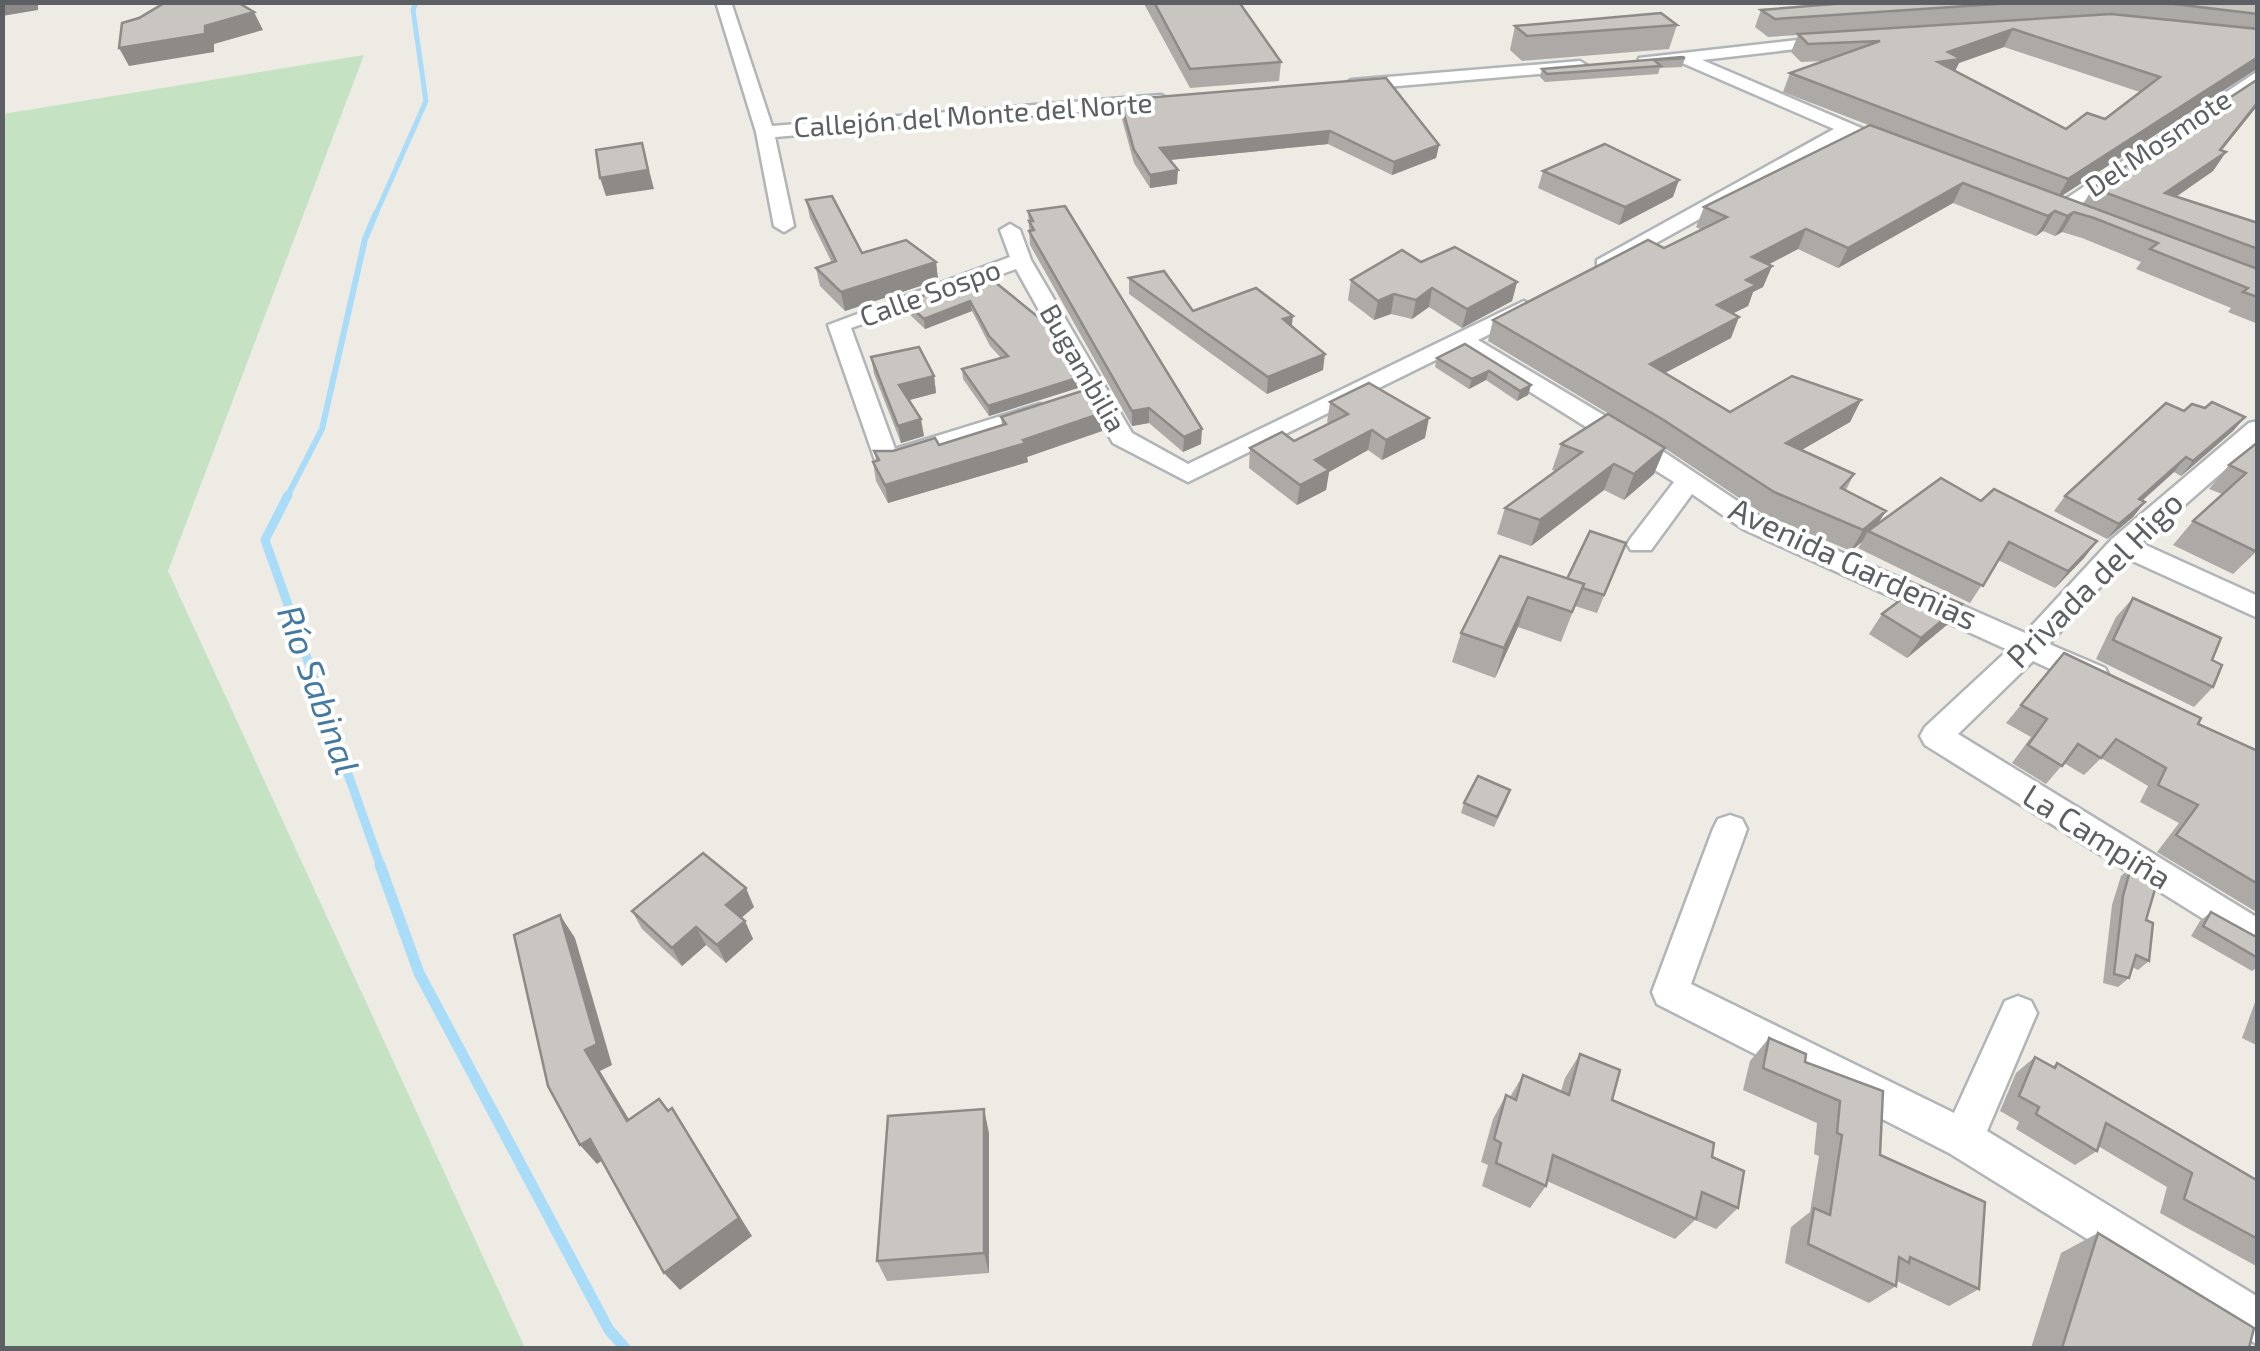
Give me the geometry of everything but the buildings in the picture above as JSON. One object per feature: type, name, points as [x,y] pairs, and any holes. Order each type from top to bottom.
[{"type":"street","points":[[723,2],[765,132],[784,226]]},
{"type":"street","points":[[1626,62],[1849,40]]},
{"type":"street","points":[[1684,58],[1883,142]]},
{"type":"street","points":[[1335,86],[1607,64]]},
{"type":"street","name":"Del Mosmote","points":[[2059,210],[2258,76]]},
{"type":"street","name":"Callejón del Monte del Norte","points":[[765,132],[1178,99]]},
{"type":"street","points":[[1586,274],[1848,129]]},
{"type":"street","name":"Bugambilia","points":[[1010,230],[1075,400],[1122,438],[1188,474],[1464,341]]},
{"type":"street","name":"Calle Sospo","points":[[1021,260],[839,325],[886,460],[1075,400]]},
{"type":"street","points":[[1464,341],[1552,293]]},
{"type":"street","name":"Avenida Gardenias","points":[[1464,341],[1643,449],[1752,523],[2031,644],[2119,689]]},
{"type":"street","name":"Privada del Higo","points":[[1936,736],[2031,644],[2109,549],[2258,428]]},
{"type":"street","points":[[1642,544],[1688,482]]},
{"type":"street","points":[[2109,549],[2258,608]]},
{"type":"street","name":"La Campiña","points":[[1936,736],[2258,937]]},
{"type":"street","points":[[1730,829],[1670,992],[1963,1138],[2258,1323]]},
{"type":"street","points":[[1963,1138],[2018,1013]]},
{"type":"green space","points":[[364,55],[168,571],[525,1348],[3,1348],[3,114]]},
{"type":"waterway","name":"Río Sabinal","points":[[375,216],[426,101],[413,10],[416,2]]},
{"type":"waterway","name":"Río Sabinal","points":[[287,497],[322,429],[365,239],[376,213]]},
{"type":"waterway","name":"Río Sabinal","points":[[288,495],[265,540],[381,867]]},
{"type":"waterway","name":"Río Sabinal","points":[[380,865],[419,973],[609,1330],[625,1348]]}]
